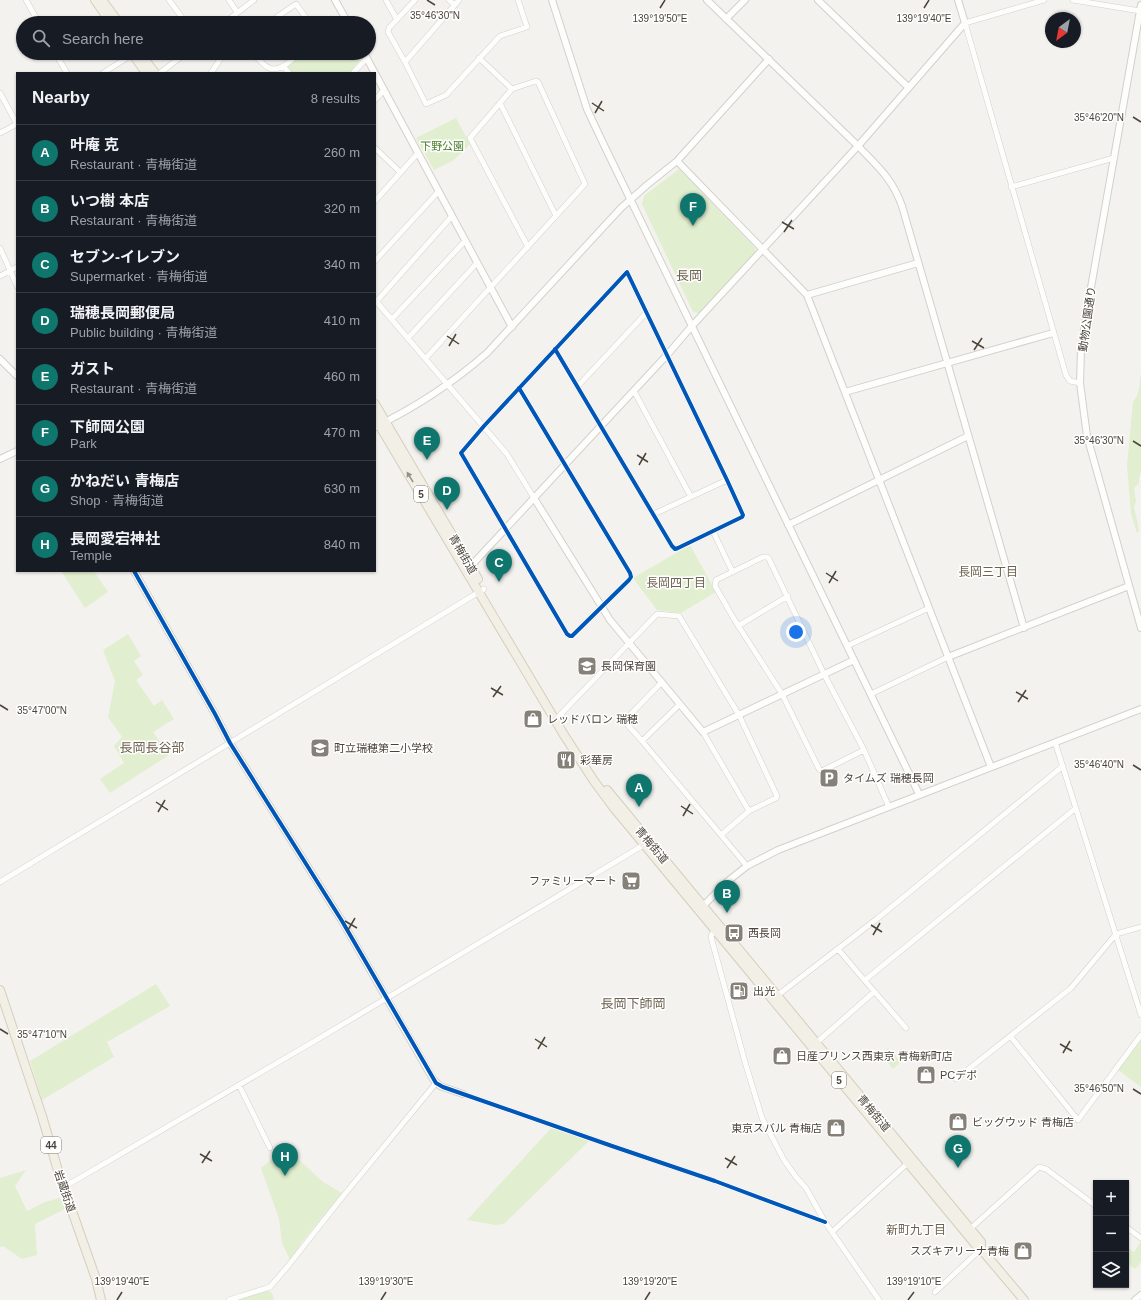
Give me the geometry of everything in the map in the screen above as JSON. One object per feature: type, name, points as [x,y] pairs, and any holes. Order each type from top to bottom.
[{"type":"main road","points":[[95,0],[106,16]]},
{"type":"main road","points":[[102,0],[114,16]]},
{"type":"main road","points":[[139,60],[145,72]]},
{"type":"main road","points":[[142,60],[154,72]]},
{"type":"main road","name":"青梅街道","points":[[376,409],[379,423],[593,772],[647,843],[910,1161],[981,1242],[982,1249]]},
{"type":"main road","name":"青梅街道","points":[[482,590],[552,715],[590,775],[614,808],[647,843]]},
{"type":"main road","name":"青梅街道","points":[[718,929],[778,995],[976,1245],[982,1249],[1024,1300]]},
{"type":"main road","name":"岩蔵街道","points":[[0,990],[42,1116],[64,1188],[92,1267],[101,1300]]},
{"type":"street","points":[[26,0],[35,16]]},
{"type":"street","points":[[169,0],[181,16]]},
{"type":"street","points":[[229,0],[237,12]]},
{"type":"street","points":[[232,16],[254,0]]},
{"type":"street","points":[[335,0],[343,16]]},
{"type":"street","points":[[386,0],[397,20]]},
{"type":"street","points":[[415,0],[389,28],[388,32],[426,104],[446,95],[500,36],[527,27],[518,0]]},
{"type":"street","points":[[449,0],[455,5]]},
{"type":"street","points":[[405,62],[459,0]]},
{"type":"street","points":[[552,0],[587,109],[691,327],[920,794]]},
{"type":"street","points":[[707,0],[858,146],[886,175],[893,185],[902,206],[1024,628]]},
{"type":"street","points":[[726,19],[745,0]]},
{"type":"street","points":[[818,0],[908,87]]},
{"type":"street","points":[[958,0],[1066,375],[1070,381],[1080,382]]},
{"type":"street","points":[[469,568],[601,427],[858,146],[965,23],[1044,0]]},
{"type":"street","points":[[1073,0],[1140,8]]},
{"type":"street","points":[[278,16],[296,4],[305,16]]},
{"type":"street","name":"動物公園通り","points":[[1140,8],[1087,310],[1081,351],[1080,382],[1087,436],[1141,628]]},
{"type":"street","points":[[479,58],[512,89]]},
{"type":"street","points":[[379,423],[447,384],[469,369],[488,353],[630,200],[677,162],[769,59]]},
{"type":"street","points":[[59,60],[65,72]]},
{"type":"street","points":[[105,72],[124,60]]},
{"type":"street","points":[[161,72],[177,60]]},
{"type":"street","points":[[212,72],[220,60]]},
{"type":"street","points":[[260,60],[269,68],[273,69],[283,66],[291,60]]},
{"type":"street","points":[[354,72],[362,60]]},
{"type":"street","points":[[367,60],[374,72]]},
{"type":"street","points":[[283,66],[288,72]]},
{"type":"street","points":[[266,72],[269,68]]},
{"type":"street","points":[[376,76],[512,327]]},
{"type":"street","points":[[426,358],[491,288],[585,184],[538,82],[536,81],[512,89],[470,138],[528,247]]},
{"type":"street","points":[[376,99],[384,90]]},
{"type":"street","points":[[0,93],[16,122]]},
{"type":"street","points":[[500,103],[556,216]]},
{"type":"street","points":[[0,133],[16,125]]},
{"type":"street","points":[[376,150],[400,172]]},
{"type":"street","points":[[376,200],[418,153]]},
{"type":"street","points":[[1011,187],[1114,158]]},
{"type":"street","points":[[677,162],[807,295],[991,767]]},
{"type":"street","points":[[376,260],[438,192]]},
{"type":"street","points":[[452,216],[376,301],[507,454],[610,620],[703,732],[749,811]]},
{"type":"street","points":[[392,319],[465,240]]},
{"type":"street","points":[[0,248],[16,284]]},
{"type":"street","points":[[408,338],[477,263]]},
{"type":"street","points":[[807,295],[918,263]]},
{"type":"street","points":[[0,276],[16,267]]},
{"type":"street","points":[[519,388],[631,577],[575,635],[570,636],[563,627],[461,455],[462,450],[484,426],[519,388],[555,349],[627,272],[743,515],[742,517],[675,549],[555,349]]},
{"type":"street","points":[[577,387],[647,312]]},
{"type":"street","points":[[845,392],[1054,333]]},
{"type":"street","points":[[0,359],[16,375]]},
{"type":"street","points":[[634,391],[691,497]]},
{"type":"street","points":[[788,525],[968,436]]},
{"type":"street","points":[[0,459],[16,451]]},
{"type":"street","points":[[654,514],[727,480]]},
{"type":"street","points":[[713,531],[732,572]]},
{"type":"street","points":[[864,750],[820,771],[782,694],[738,626],[715,586],[716,580],[767,557],[769,559],[824,674],[864,750],[889,807]]},
{"type":"street","points":[[135,572],[230,743],[342,921],[436,1083],[443,1087],[715,1181],[826,1222]]},
{"type":"street","points":[[871,694],[948,657],[1129,586]]},
{"type":"street","points":[[0,882],[482,590]]},
{"type":"street","points":[[738,626],[788,596]]},
{"type":"street","points":[[847,646],[929,608]]},
{"type":"street","points":[[559,716],[657,614],[679,616],[739,715],[777,796],[776,798],[749,811],[721,835]]},
{"type":"street","points":[[703,732],[854,660]]},
{"type":"street","points":[[662,682],[626,719],[626,723],[747,866]]},
{"type":"street","points":[[642,741],[680,704]]},
{"type":"street","points":[[701,908],[728,881],[747,866],[778,850],[1141,709]]},
{"type":"street","points":[[1055,742],[1141,1014]]},
{"type":"street","points":[[778,995],[918,885],[1063,766]]},
{"type":"street","points":[[865,980],[1076,808]]},
{"type":"street","points":[[64,1188],[647,843]]},
{"type":"street","points":[[956,1079],[1071,988],[1116,934],[1141,927]]},
{"type":"street","points":[[718,929],[712,934],[712,937],[735,1028],[760,1112],[784,1160],[806,1188],[832,1232],[879,1300]]},
{"type":"street","points":[[838,949],[906,1028]]},
{"type":"street","points":[[816,1043],[874,992]]},
{"type":"street","points":[[1011,1037],[1078,1120],[1141,1035]]},
{"type":"street","points":[[229,1300],[270,1287],[436,1083]]},
{"type":"street","points":[[239,1085],[270,1148]]},
{"type":"street","points":[[832,1232],[910,1161]]},
{"type":"street","points":[[970,1229],[1039,1167],[1046,1169],[1093,1204]]},
{"type":"street","points":[[1129,1229],[1141,1238]]},
{"type":"street","points":[[935,1292],[982,1249]]},
{"type":"street","points":[[1135,1300],[1141,1295]]},
{"type":"green space","points":[[294,60],[360,60],[350,72],[291,72],[287,68],[287,65]]},
{"type":"green space","name":"下野公園","points":[[456,118],[470,144],[454,160],[434,170],[416,138]]},
{"type":"green space","points":[[679,169],[755,248],[756,253],[699,313],[693,312],[642,204],[644,196]]},
{"type":"green space","points":[[1141,374],[1141,472],[1139,483],[1134,488],[1136,501],[1134,507],[1139,530],[1137,533],[1131,514],[1127,466],[1133,402],[1138,394]]},
{"type":"green space","points":[[690,545],[716,592],[681,613],[657,610],[633,578]]},
{"type":"green space","points":[[62,572],[95,572],[108,592],[85,608]]},
{"type":"green space","points":[[128,634],[141,656],[134,661],[143,675],[136,680],[154,706],[162,700],[174,719],[153,732],[169,755],[110,793],[100,779],[124,763],[114,746],[122,737],[108,717],[115,681],[103,650]]},
{"type":"green space","points":[[156,984],[170,1006],[107,1042],[114,1057],[42,1100],[30,1061]]},
{"type":"green space","points":[[1141,1038],[1141,1087],[1118,1070]]},
{"type":"green space","points":[[888,1048],[901,1062],[893,1069],[881,1055]]},
{"type":"green space","points":[[553,1126],[590,1140],[504,1224],[496,1225],[467,1220]]},
{"type":"green space","points":[[286,1148],[323,1182],[342,1193],[302,1242],[291,1262],[282,1243],[279,1219],[261,1168]]},
{"type":"green space","points":[[26,1170],[15,1186],[27,1211],[45,1202],[60,1198],[65,1209],[35,1224],[37,1255],[22,1259],[3,1246],[0,1247],[0,1178]]},
{"type":"green space","points":[[1141,1241],[1141,1262],[1135,1269],[1129,1265],[1129,1249],[1134,1252]]},
{"type":"green space","points":[[267,1290],[272,1293],[274,1300],[236,1300]]},
{"type":"cycle path","points":[[519,388],[630,573],[631,577],[572,636],[567,634],[461,453],[484,426],[627,272],[743,515],[742,517],[675,549],[672,546],[555,349]]},
{"type":"cycle path","points":[[135,572],[230,743],[342,921],[436,1083],[443,1087],[715,1181],[825,1222]]},
{"type":"place","name":"下師岡公園","points":[[693,226]]},
{"type":"place","name":"ガスト","points":[[427,460]]},
{"type":"place","name":"瑞穂長岡郵便局","points":[[447,510]]},
{"type":"place","name":"セブン-イレブン","points":[[499,582]]},
{"type":"place","name":"長岡保育園","points":[[587,666]]},
{"type":"place","name":"レッドバロン 瑞穂","points":[[533,719]]},
{"type":"place","name":"町立瑞穂第二小学校","points":[[320,748]]},
{"type":"place","name":"彩華房","points":[[566,760]]},
{"type":"place","name":"タイムズ 瑞穂長岡","points":[[829,778]]},
{"type":"place","name":"叶庵 克","points":[[639,807]]},
{"type":"place","name":"ファミリーマート","points":[[631,881]]},
{"type":"place","name":"いつ樹 本店","points":[[727,913]]},
{"type":"place","name":"西長岡","points":[[734,933]]},
{"type":"place","name":"出光","points":[[739,991]]},
{"type":"place","name":"日産プリンス西東京 青梅新町店","points":[[782,1056]]},
{"type":"place","name":"PCデポ","points":[[926,1075]]},
{"type":"place","name":"ビッグウッド 青梅店","points":[[958,1122]]},
{"type":"place","name":"東京スバル 青梅店","points":[[836,1128]]},
{"type":"place","name":"かねだい 青梅店","points":[[958,1168]]},
{"type":"place","name":"長岡愛宕神社","points":[[285,1176]]},
{"type":"place","name":"スズキアリーナ青梅","points":[[1023,1251]]},
{"type":"district","name":"長岡","points":[[689,275]]},
{"type":"district","name":"長岡三丁目","points":[[988,572]]},
{"type":"district","name":"長岡四丁目","points":[[676,583]]},
{"type":"district","name":"長岡長谷部","points":[[152,747]]},
{"type":"district","name":"長岡下師岡","points":[[633,1003]]},
{"type":"district","name":"新町九丁目","points":[[916,1230]]}]
